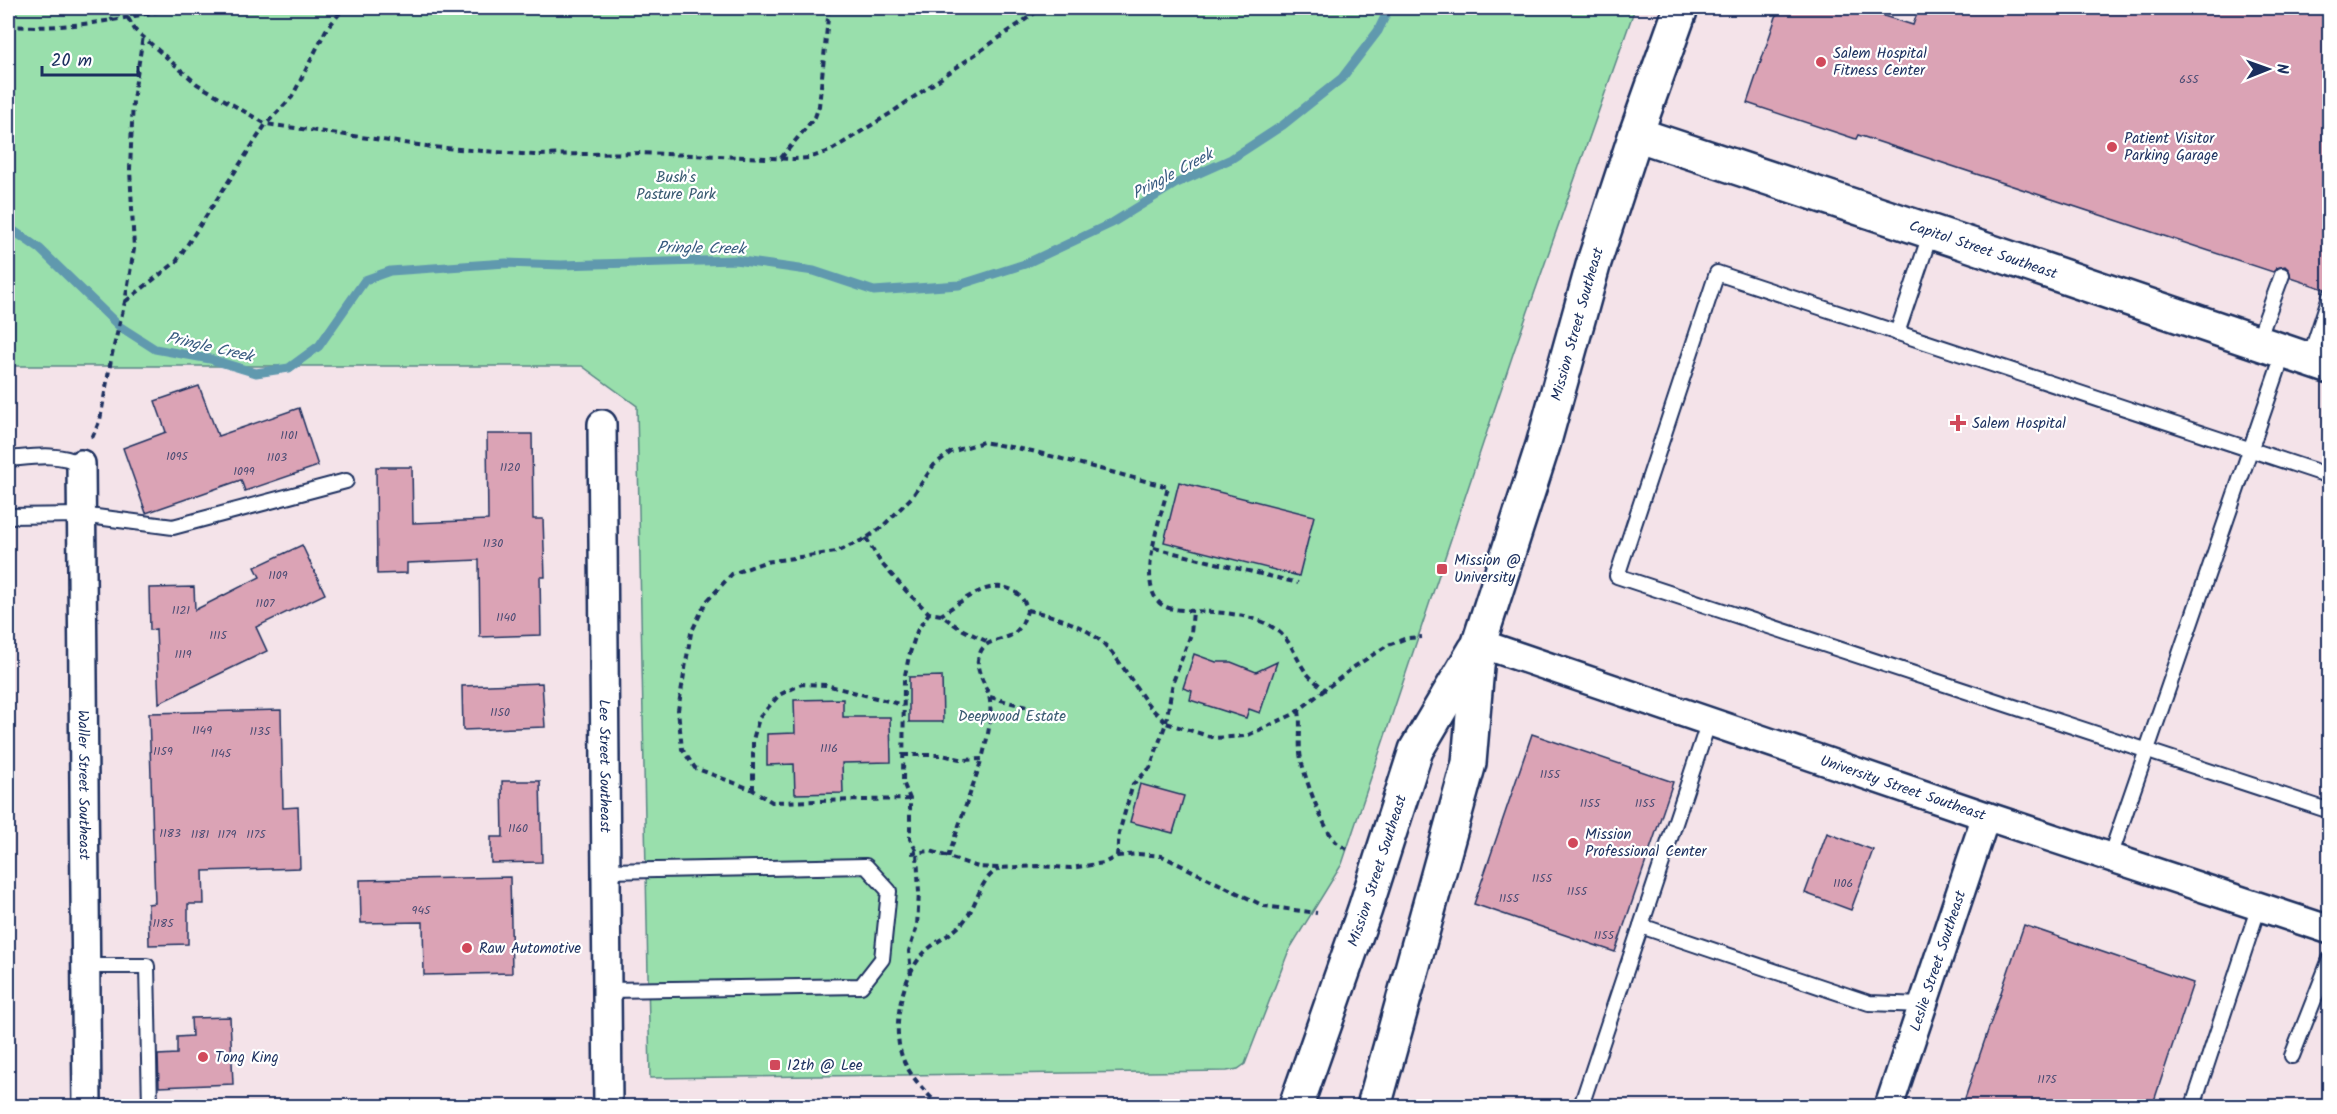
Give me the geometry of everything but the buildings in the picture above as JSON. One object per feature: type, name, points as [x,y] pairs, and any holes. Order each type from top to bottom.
[{"type":"main road","name":"Mission Street Southeast","points":[[1296,1107],[1365,909],[1416,750],[1479,643],[1543,445],[1594,262],[1681,8]]},
{"type":"main road","name":"Capitol Street Southeast","points":[[1636,134],[2295,356]]},
{"type":"main road","name":"Mission Street Southeast","points":[[1374,1107],[1469,763],[1479,643]]},
{"type":"street","name":"Lee Street Southeast","points":[[602,424],[608,1107]]},
{"type":"street","name":"Waller Street Southeast","points":[[81,464],[87,1107]]},
{"type":"street","name":"University Street Southeast","points":[[1479,643],[1986,816],[2330,930]]},
{"type":"street","name":"Leslie Street Southeast","points":[[1889,1107],[1986,816]]},
{"type":"lane","points":[[1897,333],[1931,232]]},
{"type":"lane","points":[[2330,476],[1717,273],[1617,576],[2330,811]]},
{"type":"lane","points":[[2282,275],[2295,356]]},
{"type":"lane","points":[[2110,857],[2252,450],[2295,356],[2330,296]]},
{"type":"lane","points":[[8,459],[56,455],[81,464]]},
{"type":"lane","points":[[8,516],[81,515],[173,526],[346,481]]},
{"type":"lane","points":[[1581,1107],[1708,721]]},
{"type":"lane","points":[[606,872],[866,866],[889,891],[882,959],[861,986],[607,990]]},
{"type":"lane","points":[[2193,1107],[2259,906]]},
{"type":"lane","points":[[1641,926],[1869,1003],[1923,1005]]},
{"type":"lane","points":[[2292,1056],[2330,959]]},
{"type":"lane","points":[[86,966],[147,966],[150,1107]]},
{"type":"path","points":[[107,8],[113,21]]},
{"type":"path","points":[[8,26],[60,27],[113,21],[174,8]]},
{"type":"path","points":[[125,302],[176,262],[266,124],[292,97],[326,30],[344,8]]},
{"type":"path","points":[[781,158],[815,117],[819,106],[829,8]]},
{"type":"path","points":[[128,18],[135,30],[197,84],[266,124],[433,147],[534,155],[641,153],[809,158],[830,151],[891,113],[1042,8]]},
{"type":"path","points":[[81,464],[100,420],[134,249],[130,169],[133,100],[143,36]]},
{"type":"path","points":[[910,800],[772,802],[753,790],[695,768],[682,749],[678,710],[691,633],[706,602],[732,574],[765,562],[836,552],[866,538],[881,528],[912,497],[934,465],[951,452],[983,442],[1032,450],[1168,487],[1148,574],[1153,596],[1166,607],[1193,611],[1214,610],[1251,618],[1278,631],[1292,645],[1305,671],[1326,690]]},
{"type":"path","points":[[866,538],[881,563],[930,613],[941,615],[959,628],[988,642],[1006,639],[1020,630],[1027,610],[1023,599],[1013,590],[996,586],[976,593],[941,615]]},
{"type":"path","points":[[1154,548],[1298,583]]},
{"type":"path","points":[[1027,610],[1048,614],[1082,627],[1105,645],[1124,668],[1148,705],[1166,723],[1215,738],[1226,739],[1246,736],[1299,710],[1354,667],[1388,645],[1407,638],[1422,637]]},
{"type":"path","points":[[1117,856],[1119,833],[1133,784],[1150,768],[1166,723],[1172,700],[1173,682],[1191,633],[1193,611]]},
{"type":"path","points":[[911,975],[909,951],[917,926],[917,852],[910,839],[910,800],[903,782],[904,680],[917,631],[930,613]]},
{"type":"path","points":[[948,857],[982,759],[991,722],[990,697],[978,671],[980,652],[988,642]]},
{"type":"path","points":[[753,790],[753,740],[759,718],[779,694],[802,684],[826,685],[903,705]]},
{"type":"path","points":[[990,697],[1041,711]]},
{"type":"path","points":[[1299,710],[1300,754],[1307,778],[1331,836],[1337,844],[1350,850]]},
{"type":"path","points":[[903,755],[942,755],[964,760],[982,759]]},
{"type":"path","points":[[911,853],[931,850],[978,867],[999,868],[1038,866],[1071,868],[1104,863],[1117,856],[1138,854],[1162,856],[1264,906],[1317,913]]},
{"type":"path","points":[[939,1107],[915,1079],[899,1048],[898,1021],[903,989],[920,956],[965,920],[988,874],[999,868]]},
{"type":"green space","points":[[8,8],[1635,8],[1514,351],[1342,864],[1289,950],[1245,1064],[1238,1069],[1227,1071],[650,1078],[637,406],[582,366],[8,366]]},
{"type":"waterway","name":"Pringle Creek","points":[[8,227],[40,249],[119,326],[155,349],[210,359],[256,373],[289,368],[319,346],[365,280],[390,271],[506,263],[561,265],[735,260],[814,271],[874,291],[959,285],[1025,264],[1112,223],[1175,184],[1231,159],[1283,125],[1342,78],[1378,31],[1389,8]]},
{"type":"place","name":"Salem Hospital Fitness Center","points":[[1821,62]]},
{"type":"place","name":"Patient Visitor Parking Garage","points":[[2112,147]]},
{"type":"place","name":"Salem Hospital","points":[[1958,423]]},
{"type":"place","name":"Mission @ University","points":[[1442,569]]},
{"type":"place","name":"Mission Professional Center","points":[[1573,843]]},
{"type":"place","name":"Raw Automotive","points":[[467,948]]},
{"type":"place","name":"Tong King","points":[[203,1057]]},
{"type":"place","name":"12th @ Lee","points":[[775,1065]]},
{"type":"park label","name":"Bush's Pasture Park","points":[[676,186]]},
{"type":"park label","name":"Deepwood Estate","points":[[1012,716]]}]
